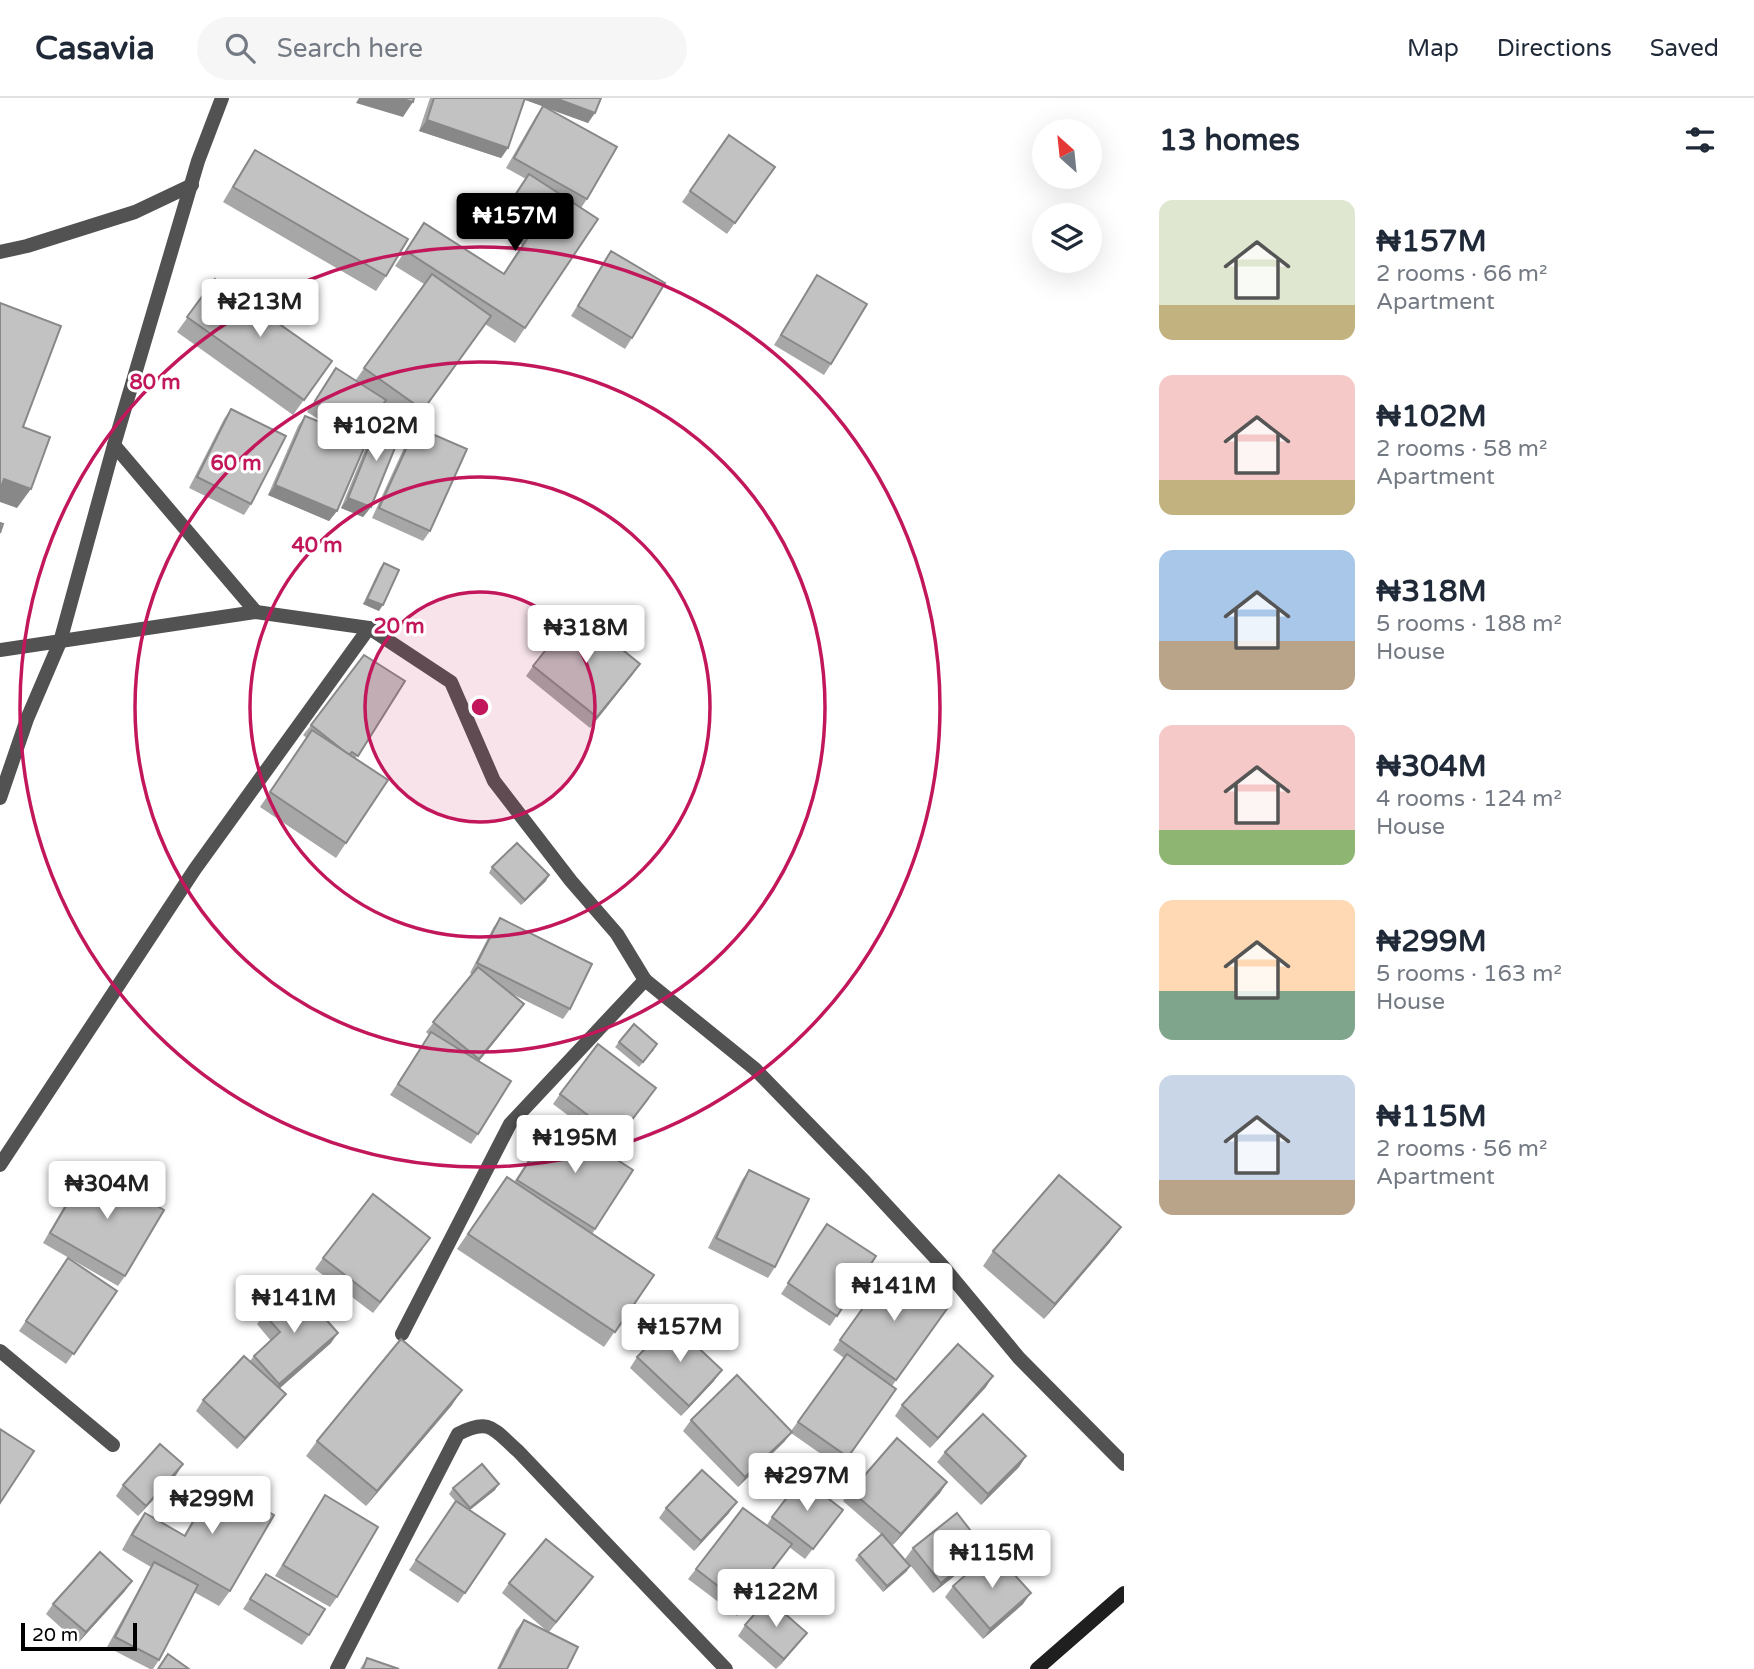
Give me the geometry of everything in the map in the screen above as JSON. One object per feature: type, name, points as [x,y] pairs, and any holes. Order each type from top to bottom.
[{"type":"street","points":[[0,798],[27,719],[60,642],[114,444],[198,161],[222,98]]},
{"type":"street","points":[[0,252],[135,212],[192,185]]},
{"type":"street","points":[[114,444],[256,612]]},
{"type":"street","points":[[0,650],[256,612],[369,628],[451,682],[494,781],[571,881],[617,934],[645,981],[755,1069],[932,1254],[1019,1358],[1124,1464]]},
{"type":"street","points":[[0,1165],[195,869],[369,628]]},
{"type":"street","points":[[402,1334],[510,1124],[645,981]]},
{"type":"street","points":[[0,1351],[113,1445]]},
{"type":"street","points":[[337,1669],[458,1433],[475,1425],[492,1428],[518,1451],[726,1669]]},
{"type":"street","points":[[1037,1669],[1124,1593]]},
{"type":"building","points":[[434,98],[525,98],[508,148],[427,120]]},
{"type":"building","points":[[555,98],[601,98],[595,113]]},
{"type":"building","points":[[543,106],[617,147],[587,199],[514,158]]},
{"type":"building","points":[[729,135],[775,167],[735,223],[690,191]]},
{"type":"building","points":[[255,150],[408,239],[386,276],[233,187]]},
{"type":"building","points":[[529,174],[598,219],[525,328],[406,251],[424,223],[504,274],[533,230],[504,212]]},
{"type":"building","points":[[611,251],[665,283],[632,338],[578,306]]},
{"type":"building","points":[[432,274],[491,316],[423,410],[364,368]]},
{"type":"building","points":[[817,275],[867,304],[831,364],[781,335]]},
{"type":"building","points":[[215,279],[332,361],[304,400],[187,317]]},
{"type":"building","points":[[0,303],[61,326],[23,427],[50,437],[31,489],[4,479],[0,490]]},
{"type":"building","points":[[336,368],[386,400],[364,433],[315,401]]},
{"type":"building","points":[[231,409],[286,436],[251,504],[197,477]]},
{"type":"building","points":[[305,416],[367,441],[337,511],[275,485]]},
{"type":"building","points":[[380,419],[403,428],[371,507],[348,498]]},
{"type":"building","points":[[416,427],[467,449],[430,531],[379,508]]},
{"type":"building","points":[[384,563],[399,570],[383,605],[367,599]]},
{"type":"building","points":[[576,612],[640,664],[597,717],[533,666]]},
{"type":"building","points":[[364,655],[405,681],[358,756],[352,752],[349,755],[311,725]]},
{"type":"building","points":[[312,730],[388,780],[346,843],[270,792]]},
{"type":"building","points":[[517,843],[549,875],[525,900],[492,867]]},
{"type":"building","points":[[500,918],[592,964],[570,1009],[477,963]]},
{"type":"building","points":[[478,967],[524,1004],[479,1059],[433,1022]]},
{"type":"building","points":[[634,1024],[657,1044],[643,1062],[619,1042]]},
{"type":"building","points":[[431,1032],[511,1081],[478,1134],[398,1084]]},
{"type":"building","points":[[598,1044],[656,1088],[618,1138],[560,1094]]},
{"type":"building","points":[[555,1120],[633,1170],[595,1229],[517,1180]]},
{"type":"building","points":[[89,1167],[164,1210],[125,1276],[50,1233]]},
{"type":"building","points":[[749,1170],[809,1199],[775,1267],[716,1238]]},
{"type":"building","points":[[1059,1175],[1121,1227],[1055,1304],[993,1251]]},
{"type":"building","points":[[507,1177],[654,1275],[615,1332],[468,1234]]},
{"type":"building","points":[[373,1194],[430,1238],[380,1302],[323,1258]]},
{"type":"building","points":[[827,1224],[876,1256],[837,1316],[788,1283]]},
{"type":"building","points":[[68,1258],[117,1291],[74,1354],[26,1321]]},
{"type":"building","points":[[893,1266],[949,1306],[896,1380],[840,1340]]},
{"type":"building","points":[[296,1286],[338,1333],[279,1384],[254,1356],[280,1332],[264,1314]]},
{"type":"building","points":[[671,1322],[722,1370],[689,1406],[637,1357]]},
{"type":"building","points":[[401,1339],[462,1390],[377,1491],[317,1441]]},
{"type":"building","points":[[958,1344],[993,1376],[938,1438],[902,1405]]},
{"type":"building","points":[[847,1354],[896,1389],[848,1457],[798,1422]]},
{"type":"building","points":[[244,1356],[286,1394],[245,1438],[203,1400]]},
{"type":"building","points":[[737,1375],[792,1432],[745,1477],[691,1420]]},
{"type":"building","points":[[983,1414],[1026,1456],[988,1494],[945,1452]]},
{"type":"building","points":[[0,1429],[34,1451],[0,1503]]},
{"type":"building","points":[[897,1438],[947,1482],[901,1534],[851,1491]]},
{"type":"building","points":[[160,1444],[183,1464],[146,1506],[123,1485]]},
{"type":"building","points":[[482,1464],[499,1484],[470,1508],[453,1488]]},
{"type":"building","points":[[702,1470],[737,1502],[701,1541],[666,1508]]},
{"type":"building","points":[[802,1478],[843,1510],[813,1549],[772,1517]]},
{"type":"building","points":[[216,1482],[274,1515],[230,1591],[132,1535],[145,1513],[185,1536]]},
{"type":"building","points":[[325,1495],[378,1527],[337,1597],[283,1565]]},
{"type":"building","points":[[456,1501],[505,1534],[465,1593],[416,1560]]},
{"type":"building","points":[[743,1508],[792,1544],[744,1606],[696,1569]]},
{"type":"building","points":[[957,1513],[984,1548],[941,1583],[913,1548]]},
{"type":"building","points":[[882,1534],[910,1566],[887,1586],[859,1555]]},
{"type":"building","points":[[546,1539],[593,1577],[556,1622],[509,1583]]},
{"type":"building","points":[[993,1551],[1031,1593],[990,1629],[953,1586]]},
{"type":"building","points":[[100,1552],[132,1581],[86,1632],[53,1604]]},
{"type":"building","points":[[154,1562],[198,1585],[159,1660],[115,1637]]},
{"type":"building","points":[[266,1574],[325,1609],[309,1635],[250,1599]]},
{"type":"building","points":[[768,1599],[807,1633],[784,1659],[745,1625]]},
{"type":"building","points":[[524,1620],[578,1647],[567,1669],[499,1669]]},
{"type":"building","points":[[168,1654],[189,1669],[158,1669]]},
{"type":"building","points":[[367,1658],[399,1669],[363,1669]]}]
